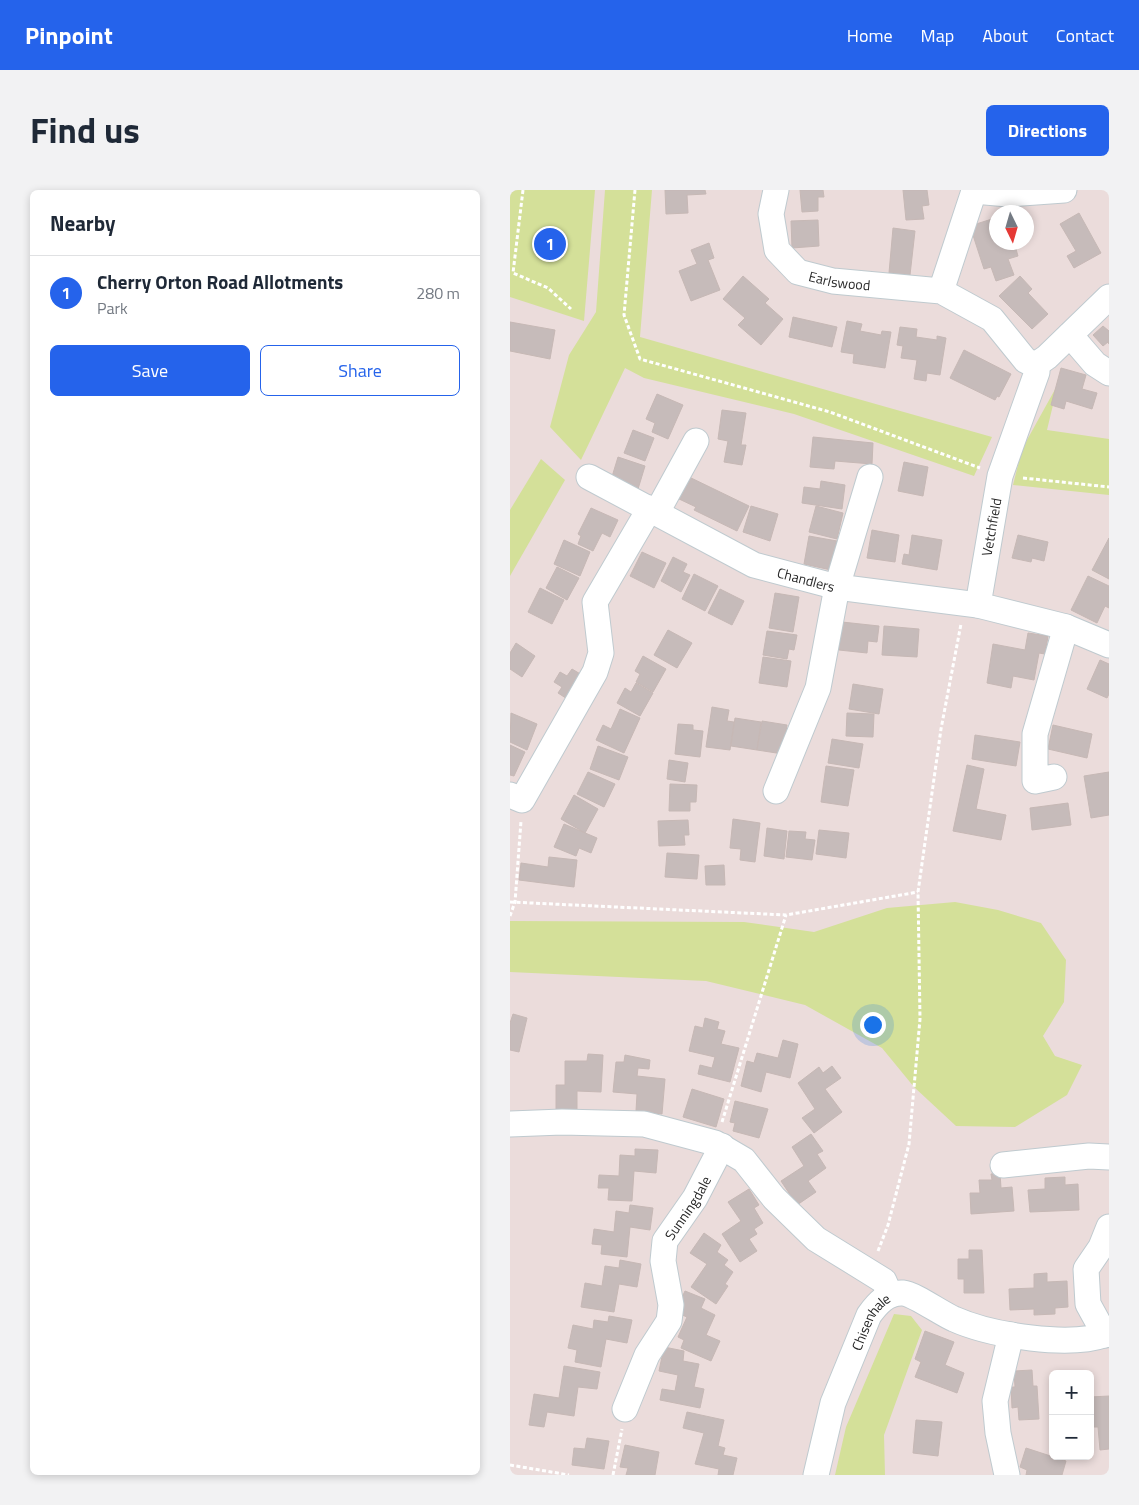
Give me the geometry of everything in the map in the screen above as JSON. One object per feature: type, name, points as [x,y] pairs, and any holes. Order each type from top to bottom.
[{"type":"street","name":"Earlswood","points":[[776,190],[771,214],[778,250],[798,272],[833,281],[942,291],[992,318],[1026,361],[1037,364]]},
{"type":"street","points":[[942,291],[974,190],[1008,194],[1064,190]]},
{"type":"street","points":[[1037,364],[1047,357],[1109,297]]},
{"type":"street","points":[[1070,335],[1095,364],[1109,373]]},
{"type":"street","name":"Vetchfield","points":[[971,604],[1000,476],[1037,372],[1037,364]]},
{"type":"street","points":[[516,798],[595,672],[601,654],[595,602],[696,441]]},
{"type":"street","name":"Chandlers","points":[[589,477],[754,565],[837,587],[971,604]]},
{"type":"street","points":[[776,791],[818,688],[837,587],[870,477]]},
{"type":"street","points":[[971,604],[1066,627],[1109,645]]},
{"type":"street","points":[[1035,782],[1035,734],[1066,627]]},
{"type":"street","points":[[510,1124],[562,1122],[644,1124],[719,1144],[744,1160],[774,1198],[816,1239],[884,1281],[890,1295]]},
{"type":"street","name":"Sunningdale","points":[[625,1409],[647,1355],[669,1321],[671,1305],[663,1261],[665,1241],[696,1198],[719,1144]]},
{"type":"street","points":[[1003,1165],[1089,1156],[1109,1157]]},
{"type":"street","name":"Chisenhale","points":[[816,1475],[833,1403],[869,1315],[878,1303],[890,1295],[903,1293],[956,1320],[1011,1335],[1069,1341],[1107,1334],[1088,1304],[1086,1269],[1101,1247],[1109,1227]]},
{"type":"street","points":[[1007,1475],[998,1433],[995,1401],[1011,1335]]},
{"type":"path","points":[[524,190],[513,273],[548,288],[571,309]]},
{"type":"path","points":[[635,190],[624,315],[640,359],[830,412],[1000,476],[1109,487]]},
{"type":"path","points":[[874,1259],[888,1225],[909,1144],[920,1019],[918,892],[941,730],[971,604]]},
{"type":"path","points":[[510,916],[516,798]]},
{"type":"path","points":[[512,902],[786,915],[918,892]]},
{"type":"path","points":[[719,1144],[786,915]]},
{"type":"path","points":[[613,1475],[625,1409]]},
{"type":"path","points":[[510,1465],[570,1475]]},
{"type":"green space","points":[[510,190],[595,190],[584,321],[510,297]]},
{"type":"green space","points":[[605,190],[652,190],[640,337],[992,437],[974,476],[794,414],[644,378],[625,368],[581,460],[550,427],[569,355],[596,312]]},
{"type":"green space","points":[[1058,384],[1047,430],[1109,439],[1109,495],[1013,485],[1022,449]]},
{"type":"green space","points":[[541,459],[565,480],[510,576],[510,510]]},
{"type":"green space","points":[[955,902],[998,910],[1041,923],[1066,960],[1064,1002],[1043,1036],[1055,1056],[1082,1065],[1067,1095],[1015,1127],[956,1126],[914,1087],[882,1048],[805,1005],[706,981],[510,972],[510,921],[744,922],[814,932],[887,908]]},
{"type":"green space","points":[[894,1314],[911,1316],[922,1330],[884,1435],[885,1475],[835,1475],[846,1427]]},
{"type":"building","points":[[665,190],[705,190],[706,194],[687,195],[688,213],[666,214]]},
{"type":"building","points":[[800,190],[823,190],[824,197],[818,197],[818,211],[802,212]]},
{"type":"building","points":[[903,190],[927,190],[929,205],[922,206],[924,219],[906,220]]},
{"type":"building","points":[[1079,213],[1101,253],[1074,268],[1067,256],[1076,251],[1060,224]]},
{"type":"building","points":[[818,220],[819,246],[792,248],[791,221]]},
{"type":"building","points":[[989,220],[989,250],[1016,250],[1018,256],[1008,259],[1014,275],[996,281],[991,267],[984,269],[970,226]]},
{"type":"building","points":[[893,228],[915,231],[910,275],[889,273]]},
{"type":"building","points":[[709,243],[714,258],[708,260],[720,290],[691,301],[679,271],[697,264],[691,250]]},
{"type":"building","points":[[743,276],[769,299],[765,303],[783,319],[761,345],[738,325],[745,318],[723,299]]},
{"type":"building","points":[[1020,276],[1032,289],[1028,293],[1048,314],[1032,329],[999,296]]},
{"type":"building","points":[[793,317],[837,327],[832,347],[789,337]]},
{"type":"building","points":[[847,321],[862,324],[860,331],[881,335],[882,331],[891,332],[885,368],[853,363],[854,354],[841,352]]},
{"type":"building","points":[[510,322],[555,330],[550,359],[510,351]]},
{"type":"building","points":[[1103,326],[1109,331],[1109,344],[1108,342],[1103,346],[1093,335]]},
{"type":"building","points":[[900,327],[917,329],[916,337],[937,340],[937,336],[946,338],[940,375],[927,373],[926,381],[914,379],[917,360],[901,358],[903,346],[897,345]]},
{"type":"building","points":[[964,350],[1011,374],[999,397],[997,396],[995,400],[950,378]]},
{"type":"building","points":[[1061,368],[1086,375],[1082,389],[1097,393],[1092,409],[1066,401],[1064,409],[1051,405]]},
{"type":"building","points":[[657,394],[683,405],[668,439],[652,432],[655,423],[646,419]]},
{"type":"building","points":[[722,410],[746,413],[741,445],[746,445],[742,465],[724,462],[728,441],[718,439]]},
{"type":"building","points":[[633,430],[654,438],[645,461],[624,453]]},
{"type":"building","points":[[813,437],[873,443],[872,464],[835,461],[834,469],[810,467]]},
{"type":"building","points":[[618,457],[645,466],[638,489],[611,480]]},
{"type":"building","points":[[904,462],[928,467],[923,496],[898,491]]},
{"type":"building","points":[[687,476],[749,506],[737,531],[694,510],[696,507],[677,498]]},
{"type":"building","points":[[821,481],[845,485],[842,509],[802,503],[804,487],[820,489]]},
{"type":"building","points":[[751,506],[778,514],[770,541],[743,532]]},
{"type":"building","points":[[816,506],[843,513],[837,539],[809,532]]},
{"type":"building","points":[[591,508],[618,520],[610,537],[602,533],[593,551],[578,544],[581,536],[578,534]]},
{"type":"building","points":[[872,530],[899,535],[895,562],[867,558]]},
{"type":"building","points":[[912,535],[942,540],[937,570],[902,564],[904,554],[909,555]]},
{"type":"building","points":[[1018,535],[1048,542],[1044,561],[1032,558],[1031,562],[1012,558]]},
{"type":"building","points":[[809,536],[837,541],[831,570],[804,564]]},
{"type":"building","points":[[1109,538],[1109,579],[1092,570]]},
{"type":"building","points":[[564,540],[590,552],[580,576],[554,564]]},
{"type":"building","points":[[642,552],[666,563],[654,588],[630,576]]},
{"type":"building","points":[[673,557],[687,564],[683,572],[690,575],[681,592],[661,581]]},
{"type":"building","points":[[557,567],[579,578],[567,600],[546,588]]},
{"type":"building","points":[[694,574],[718,586],[705,611],[682,599]]},
{"type":"building","points":[[1088,576],[1109,586],[1109,608],[1105,606],[1097,623],[1071,610]]},
{"type":"building","points":[[540,588],[564,600],[552,624],[528,612]]},
{"type":"building","points":[[720,589],[744,601],[732,625],[708,613]]},
{"type":"building","points":[[775,593],[799,597],[793,632],[769,628]]},
{"type":"building","points":[[842,622],[879,626],[877,642],[868,641],[867,653],[839,650]]},
{"type":"building","points":[[884,626],[919,629],[917,657],[882,655]]},
{"type":"building","points":[[668,630],[692,643],[677,668],[654,655]]},
{"type":"building","points":[[767,631],[797,635],[794,650],[789,649],[787,659],[763,655]]},
{"type":"building","points":[[1028,633],[1048,636],[1045,654],[1039,653],[1034,680],[1013,676],[1011,688],[987,683],[993,644],[1025,650]]},
{"type":"building","points":[[516,643],[535,656],[522,677],[510,669],[510,653]]},
{"type":"building","points":[[643,656],[666,669],[653,692],[636,682],[640,674],[635,671]]},
{"type":"building","points":[[763,657],[791,661],[787,687],[759,683]]},
{"type":"building","points":[[1100,660],[1109,664],[1109,694],[1107,698],[1087,689]]},
{"type":"building","points":[[572,669],[587,678],[572,702],[558,693],[562,687],[554,682],[560,672],[567,676]]},
{"type":"building","points":[[636,683],[653,693],[640,716],[617,703],[625,688],[631,692]]},
{"type":"building","points":[[853,684],[883,689],[879,714],[849,709]]},
{"type":"building","points":[[712,707],[729,710],[727,721],[734,722],[730,750],[706,747]]},
{"type":"building","points":[[620,709],[640,718],[624,753],[596,740],[603,725],[611,729]]},
{"type":"building","points":[[511,713],[537,724],[527,750],[510,742]]},
{"type":"building","points":[[847,713],[874,714],[873,737],[846,736]]},
{"type":"building","points":[[735,718],[761,722],[757,750],[731,746]]},
{"type":"building","points":[[762,721],[787,725],[783,754],[757,750]]},
{"type":"building","points":[[678,724],[693,725],[693,730],[703,731],[700,757],[675,754]]},
{"type":"building","points":[[1053,725],[1092,734],[1087,758],[1048,749]]},
{"type":"building","points":[[975,735],[1020,742],[1016,766],[972,759]]},
{"type":"building","points":[[832,739],[863,744],[859,768],[828,763]]},
{"type":"building","points":[[510,745],[525,752],[514,776],[510,775]]},
{"type":"building","points":[[598,746],[628,757],[619,780],[590,769]]},
{"type":"building","points":[[669,760],[688,763],[685,782],[667,779]]},
{"type":"building","points":[[967,765],[984,769],[976,809],[1006,815],[1001,840],[953,831]]},
{"type":"building","points":[[826,766],[854,770],[848,806],[821,802]]},
{"type":"building","points":[[588,772],[615,784],[604,807],[577,794]]},
{"type":"building","points":[[1109,772],[1109,815],[1091,818],[1084,776]]},
{"type":"building","points":[[670,784],[697,785],[696,802],[690,802],[690,811],[669,811]]},
{"type":"building","points":[[574,795],[598,809],[585,833],[561,819]]},
{"type":"building","points":[[1068,803],[1071,825],[1032,830],[1030,808]]},
{"type":"building","points":[[733,819],[760,823],[755,862],[740,860],[741,849],[730,848]]},
{"type":"building","points":[[688,820],[689,835],[684,835],[685,845],[659,846],[658,821]]},
{"type":"building","points":[[564,824],[597,838],[591,853],[579,848],[576,856],[554,847]]},
{"type":"building","points":[[767,828],[787,831],[784,859],[764,856]]},
{"type":"building","points":[[819,830],[849,833],[846,858],[816,854]]},
{"type":"building","points":[[789,831],[806,832],[805,839],[815,840],[812,860],[786,857]]},
{"type":"building","points":[[667,853],[699,855],[697,879],[665,877]]},
{"type":"building","points":[[549,857],[577,860],[574,887],[519,880],[521,863],[548,867]]},
{"type":"building","points":[[724,865],[725,885],[706,885],[705,866]]},
{"type":"building","points":[[513,1014],[527,1018],[519,1052],[510,1050],[510,1023]]},
{"type":"building","points":[[705,1018],[719,1022],[717,1029],[725,1031],[721,1044],[739,1048],[730,1082],[698,1074],[700,1065],[712,1068],[715,1057],[689,1051],[695,1026],[703,1028]]},
{"type":"building","points":[[783,1040],[798,1044],[790,1078],[766,1072],[761,1092],[741,1086],[747,1061],[754,1063],[757,1053],[778,1058]]},
{"type":"building","points":[[588,1054],[603,1055],[601,1092],[577,1091],[577,1110],[556,1110],[556,1085],[565,1085],[565,1061],[587,1061]]},
{"type":"building","points":[[625,1055],[650,1060],[649,1069],[638,1068],[637,1076],[665,1079],[662,1114],[636,1111],[637,1094],[613,1092],[616,1062],[624,1062]]},
{"type":"building","points":[[832,1066],[841,1078],[825,1089],[842,1112],[814,1133],[802,1118],[815,1109],[798,1083],[819,1067],[823,1073]]},
{"type":"building","points":[[692,1089],[724,1099],[716,1127],[683,1117]]},
{"type":"building","points":[[735,1101],[768,1109],[759,1138],[733,1131],[735,1123],[730,1122]]},
{"type":"building","points":[[811,1134],[823,1151],[817,1154],[826,1168],[808,1181],[816,1192],[797,1205],[781,1181],[804,1166],[792,1147]]},
{"type":"building","points":[[635,1149],[658,1150],[656,1173],[634,1171],[632,1201],[608,1200],[609,1188],[598,1188],[599,1175],[619,1176],[620,1155],[635,1156]]},
{"type":"building","points":[[1000,1173],[1001,1188],[1012,1187],[1014,1211],[971,1214],[970,1193],[980,1193],[979,1180],[992,1180],[991,1174]]},
{"type":"building","points":[[1065,1177],[1065,1185],[1078,1184],[1079,1210],[1030,1212],[1028,1190],[1045,1189],[1045,1178]]},
{"type":"building","points":[[749,1189],[759,1205],[754,1208],[763,1223],[754,1229],[757,1234],[749,1239],[757,1251],[740,1262],[722,1234],[741,1221],[728,1202]]},
{"type":"building","points":[[630,1205],[653,1208],[650,1230],[630,1227],[627,1257],[601,1254],[602,1245],[592,1244],[594,1229],[614,1232],[616,1211],[629,1213]]},
{"type":"building","points":[[704,1233],[721,1245],[717,1252],[728,1260],[724,1265],[733,1272],[725,1284],[728,1286],[716,1304],[691,1287],[707,1264],[690,1253]]},
{"type":"building","points":[[969,1250],[982,1250],[984,1293],[964,1293],[964,1279],[958,1279],[958,1259],[969,1259]]},
{"type":"building","points":[[620,1260],[641,1264],[637,1287],[619,1284],[614,1312],[581,1307],[585,1283],[602,1286],[605,1266],[619,1268]]},
{"type":"building","points":[[1047,1273],[1047,1282],[1067,1281],[1068,1307],[1055,1308],[1055,1314],[1034,1315],[1034,1309],[1010,1310],[1009,1289],[1034,1288],[1034,1274]]},
{"type":"building","points":[[685,1291],[705,1299],[701,1308],[715,1315],[706,1335],[720,1341],[711,1361],[681,1348],[684,1340],[678,1337],[687,1317],[675,1312]]},
{"type":"building","points":[[609,1316],[632,1320],[627,1343],[606,1339],[601,1367],[575,1362],[577,1350],[568,1348],[573,1325],[593,1329],[594,1320],[608,1322]]},
{"type":"building","points":[[925,1331],[954,1342],[945,1365],[964,1373],[957,1393],[915,1377],[921,1362],[915,1359]]},
{"type":"building","points":[[664,1347],[684,1351],[683,1361],[699,1364],[694,1387],[704,1389],[700,1408],[660,1400],[662,1389],[675,1391],[678,1375],[659,1371]]},
{"type":"building","points":[[564,1366],[600,1372],[597,1389],[578,1387],[574,1416],[547,1412],[544,1427],[529,1425],[534,1394],[559,1398]]},
{"type":"building","points":[[1032,1370],[1033,1386],[1037,1386],[1039,1419],[1019,1420],[1018,1407],[1012,1408],[1011,1387],[1015,1387],[1014,1371]]},
{"type":"building","points":[[1109,1396],[1109,1449],[1100,1450],[1098,1427],[1094,1427],[1094,1397]]},
{"type":"building","points":[[687,1412],[724,1420],[718,1446],[725,1448],[723,1455],[737,1458],[733,1475],[718,1475],[719,1469],[695,1464],[704,1433],[683,1428]]},
{"type":"building","points":[[916,1420],[942,1422],[938,1456],[913,1453]]},
{"type":"building","points":[[587,1438],[609,1441],[604,1469],[572,1465],[574,1448],[585,1449]]},
{"type":"building","points":[[625,1445],[659,1452],[655,1475],[626,1475],[628,1468],[620,1467]]},
{"type":"building","points":[[1026,1448],[1049,1455],[1049,1460],[1066,1461],[1062,1475],[1026,1475],[1027,1470],[1020,1467]]},
{"type":"place","name":"Cherry Orton Road Allotments","points":[[550,244]]}]
